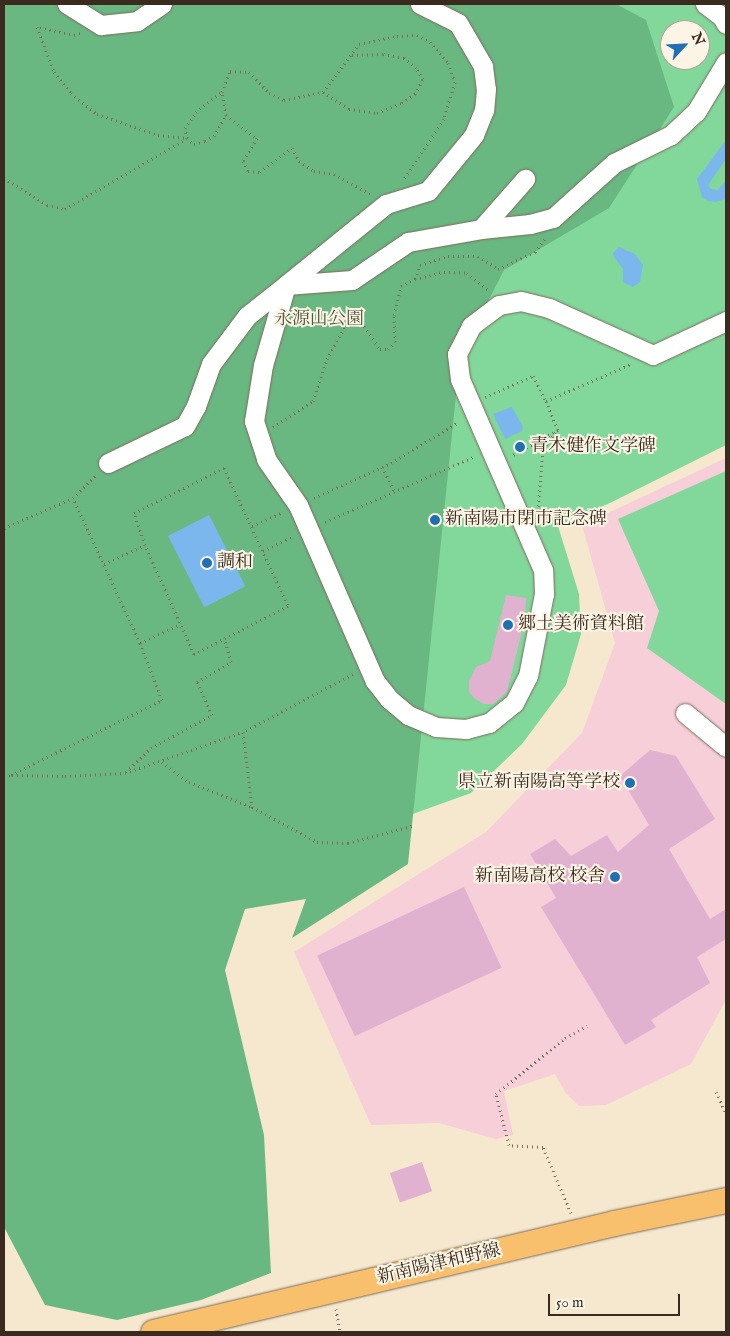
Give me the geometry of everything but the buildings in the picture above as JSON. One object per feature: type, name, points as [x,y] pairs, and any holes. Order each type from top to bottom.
[{"type":"main road","name":"新南陽津和野線","points":[[153,1332],[614,1223],[726,1200]]},
{"type":"lane","points":[[67,4],[101,25],[137,21],[162,4]]},
{"type":"lane","points":[[108,463],[185,426],[196,406],[211,364],[247,316],[386,204],[428,191],[474,136],[484,110],[486,89],[483,66],[458,22],[420,4]]},
{"type":"lane","points":[[705,4],[722,17],[726,24]]},
{"type":"lane","points":[[286,285],[352,280],[408,242],[481,229],[530,224],[553,218],[614,163],[671,135],[696,112],[726,62]]},
{"type":"lane","points":[[481,229],[525,179]]},
{"type":"lane","points":[[286,285],[263,365],[254,421],[266,459],[298,505],[375,680],[389,699],[408,715],[436,727],[466,729],[489,723],[514,703],[528,676],[544,594],[543,570],[495,455],[460,378],[457,354],[471,326],[499,305],[521,301],[549,308],[653,355],[726,321]]},
{"type":"lane","points":[[685,714],[726,747]]},
{"type":"path","points":[[101,25],[75,35],[37,26],[54,72],[71,93],[97,114],[158,135],[187,138],[194,144],[214,136],[226,115],[222,92],[230,71],[249,72],[269,93],[284,100],[323,92],[359,44],[397,36],[417,35],[430,42],[448,63],[455,82],[444,119],[424,152],[386,204],[334,174],[314,171],[299,161],[292,148],[260,172],[248,171],[243,161],[257,138],[226,115]]},
{"type":"path","points":[[323,92],[349,109],[377,112],[402,103],[415,94],[423,79],[416,68],[404,58],[383,54],[352,55]]},
{"type":"path","points":[[187,138],[185,128],[196,112],[222,92]]},
{"type":"path","points":[[4,178],[47,205],[64,209],[187,138]]},
{"type":"path","points":[[415,279],[420,265],[448,256],[478,256],[498,269],[535,252],[553,227],[553,218]]},
{"type":"path","points":[[259,435],[313,401],[327,359],[345,326],[353,321],[361,322],[380,349],[388,349],[395,342],[394,315],[401,286],[415,279],[444,272],[467,273],[508,304]]},
{"type":"path","points":[[546,401],[653,355]]},
{"type":"path","points":[[471,404],[533,376],[558,430]]},
{"type":"path","points":[[252,526],[382,468],[457,422]]},
{"type":"path","points":[[263,550],[395,492],[558,430]]},
{"type":"path","points":[[531,541],[536,525],[544,449],[558,430]]},
{"type":"path","points":[[4,528],[73,498],[108,463]]},
{"type":"path","points":[[224,468],[288,606],[194,654],[145,544],[134,513],[224,468]]},
{"type":"path","points":[[382,468],[395,492]]},
{"type":"path","points":[[11,776],[162,700],[140,643],[73,498]]},
{"type":"path","points":[[104,564],[145,544]]},
{"type":"path","points":[[140,643],[181,624]]},
{"type":"path","points":[[125,773],[150,748],[212,716],[197,682],[231,662],[224,638]]},
{"type":"path","points":[[4,777],[125,773],[162,762],[243,732],[369,666]]},
{"type":"path","points":[[243,732],[252,807]]},
{"type":"path","points":[[162,762],[189,782],[252,807],[317,842],[348,843],[412,826]]},
{"type":"path","points":[[572,1216],[543,1147],[509,1145],[496,1094],[565,1038],[587,1026]]},
{"type":"path","points":[[716,1092],[726,1113]]},
{"type":"path","points":[[336,1308],[340,1332]]},
{"type":"shaded area","name":"県立新南陽高等学校","points":[[726,458],[726,1000],[691,1064],[606,1105],[579,1106],[565,1092],[555,1074],[504,1091],[513,1135],[496,1139],[439,1123],[371,1125],[294,952],[486,832],[582,733],[615,643],[582,525]]},
{"type":"green space","name":"永源山公園","points":[[4,4],[726,4],[726,445],[612,502],[558,526],[579,594],[581,634],[566,685],[522,744],[471,793],[371,829]]},
{"type":"green space","name":"永源山公園","points":[[4,4],[616,4],[646,20],[660,64],[660,70],[662,70],[674,107],[609,208],[504,270],[460,356],[408,864],[292,938],[306,899],[245,909],[225,970],[264,1135],[271,1273],[201,1300],[117,1320],[45,1305],[4,1227]]},
{"type":"green space","points":[[726,471],[726,704],[647,648],[659,611],[618,519]]},
{"type":"water","points":[[726,140],[726,159],[708,185],[711,189],[718,190],[726,180],[726,199],[716,202],[708,201],[702,197],[697,179]]},
{"type":"water","points":[[619,247],[635,254],[643,265],[640,282],[633,287],[623,282],[623,269],[614,257],[613,253]]},
{"type":"water","points":[[512,407],[523,427],[522,431],[505,439],[493,414]]},
{"type":"water","points":[[209,515],[245,586],[204,607],[168,536]]},
{"type":"place","name":"青木健作文学碑","points":[[520,447]]},
{"type":"place","name":"新南陽市閉市記念碑","points":[[435,520]]},
{"type":"place","name":"調和","points":[[207,563]]},
{"type":"place","name":"郷土美術資料館","points":[[508,625]]},
{"type":"place","name":"県立新南陽高等学校","points":[[630,783]]},
{"type":"place","name":"新南陽高校 校舎","points":[[615,877]]}]
